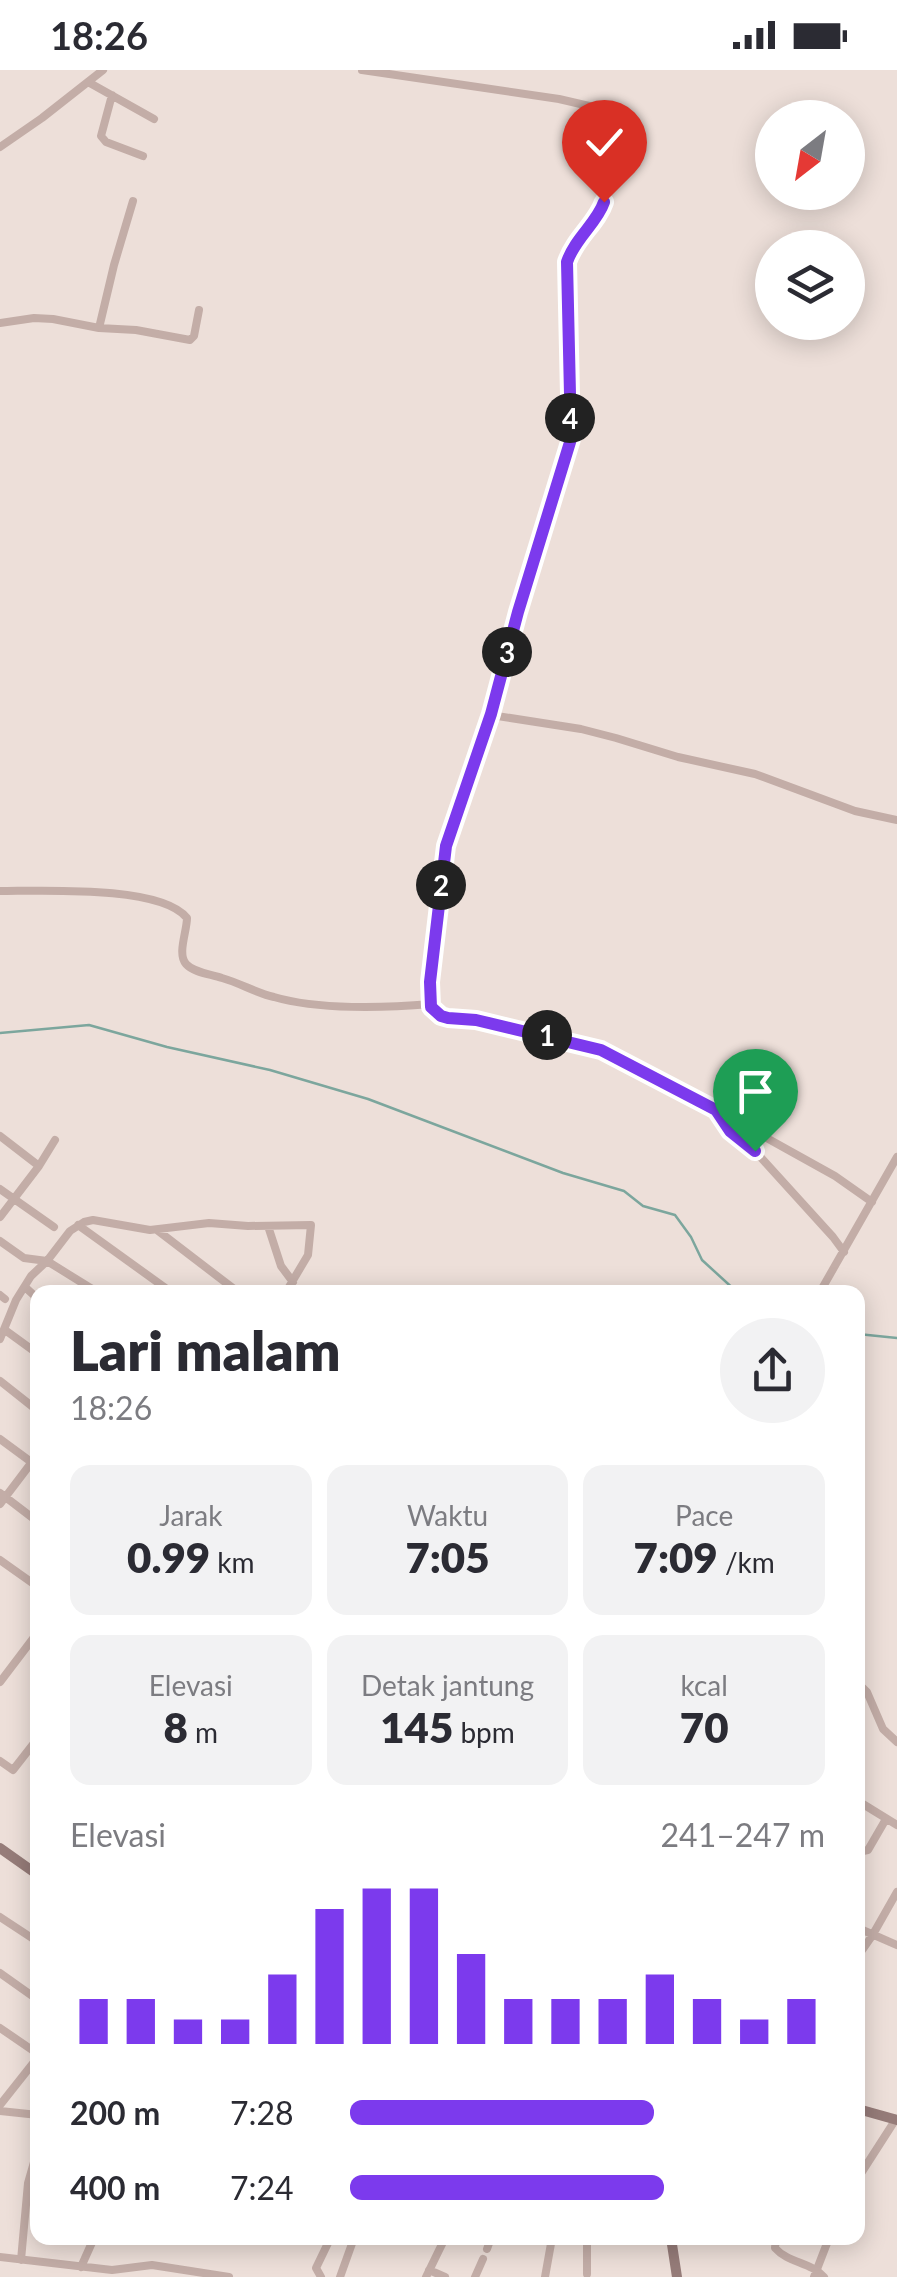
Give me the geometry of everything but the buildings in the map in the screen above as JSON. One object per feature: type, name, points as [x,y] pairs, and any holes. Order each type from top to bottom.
[{"type":"street","points":[[0,148],[103,70]]},
{"type":"street","points":[[362,70],[542,96],[614,112],[601,211],[580,237],[567,262],[570,443],[491,714],[446,846],[430,1004],[434,1012],[448,1018],[476,1020],[601,1050],[835,1176],[872,1202]]},
{"type":"street","points":[[88,82],[154,118]]},
{"type":"street","points":[[112,95],[101,136],[106,142],[143,156]]},
{"type":"street","points":[[99,328],[133,201]]},
{"type":"street","points":[[0,323],[34,318],[190,340],[199,310]]},
{"type":"street","points":[[491,714],[581,729],[755,774],[855,811],[897,820]]},
{"type":"street","points":[[0,890],[107,892],[168,903],[187,918],[182,956],[187,965],[273,997],[386,1008],[430,1004]]},
{"type":"street","points":[[716,1110],[730,1131],[755,1151],[844,1252]]},
{"type":"street","points":[[0,1136],[40,1166]]},
{"type":"street","points":[[0,1217],[55,1140]]},
{"type":"street","points":[[824,1285],[897,1158]]},
{"type":"street","points":[[0,1189],[54,1227]]},
{"type":"street","points":[[0,1339],[16,1300],[32,1276],[78,1225],[93,1220],[137,1230],[210,1223],[311,1225],[308,1255],[291,1285]]},
{"type":"street","points":[[78,1225],[160,1285]]},
{"type":"street","points":[[268,1226],[281,1266],[293,1282]]},
{"type":"street","points":[[157,1230],[229,1285]]},
{"type":"street","points":[[0,1241],[24,1258],[47,1261],[86,1285]]},
{"type":"street","points":[[24,1288],[30,1293]]},
{"type":"street","points":[[5,1330],[30,1348]]},
{"type":"street","points":[[0,1381],[30,1405]]},
{"type":"street","points":[[0,1439],[30,1457]]},
{"type":"street","points":[[30,1468],[2,1498],[30,1517]]},
{"type":"street","points":[[0,1560],[30,1581]]},
{"type":"street","points":[[0,1682],[30,1643]]},
{"type":"street","points":[[865,1689],[883,1729],[897,1742]]},
{"type":"street","points":[[0,1761],[14,1770],[30,1749]]},
{"type":"street","points":[[865,1806],[897,1826]]},
{"type":"street","points":[[865,1851],[886,1819]]},
{"type":"street","points":[[2,1852],[30,1869]]},
{"type":"street","points":[[865,1946],[897,1892]]},
{"type":"street","points":[[0,1917],[30,1937]]},
{"type":"street","points":[[865,1932],[897,1945]]},
{"type":"street","points":[[0,1972],[30,1994]]},
{"type":"street","points":[[0,2028],[30,2049]]},
{"type":"street","points":[[30,2066],[0,2108],[30,2114]]},
{"type":"street","points":[[865,2111],[896,2119],[865,2167]]},
{"type":"street","points":[[20,2260],[30,2175]]},
{"type":"street","points":[[81,2266],[91,2245]]},
{"type":"street","points":[[321,2277],[316,2268],[327,2245]]},
{"type":"street","points":[[340,2277],[351,2245]]},
{"type":"street","points":[[442,2245],[427,2274],[446,2277]]},
{"type":"street","points":[[487,2249],[488,2245]]},
{"type":"street","points":[[545,2277],[551,2245]]},
{"type":"street","points":[[587,2274],[588,2245]]},
{"type":"street","points":[[672,2245],[676,2277]]},
{"type":"street","points":[[775,2245],[780,2254],[818,2274],[827,2245]]},
{"type":"street","points":[[0,2257],[81,2266],[99,2273],[152,2265],[229,2277]]},
{"type":"street","points":[[475,2277],[483,2259]]},
{"type":"waterway","points":[[0,1033],[89,1025],[368,1099],[563,1173],[624,1191],[643,1206],[675,1215],[702,1260],[729,1285]]},
{"type":"waterway","points":[[865,1335],[897,1338]]},
{"type":"route","points":[[604,202],[567,262],[571,439],[491,714],[446,846],[430,982],[431,1007],[448,1018],[476,1020],[601,1050],[716,1110],[730,1131],[755,1151]]}]
